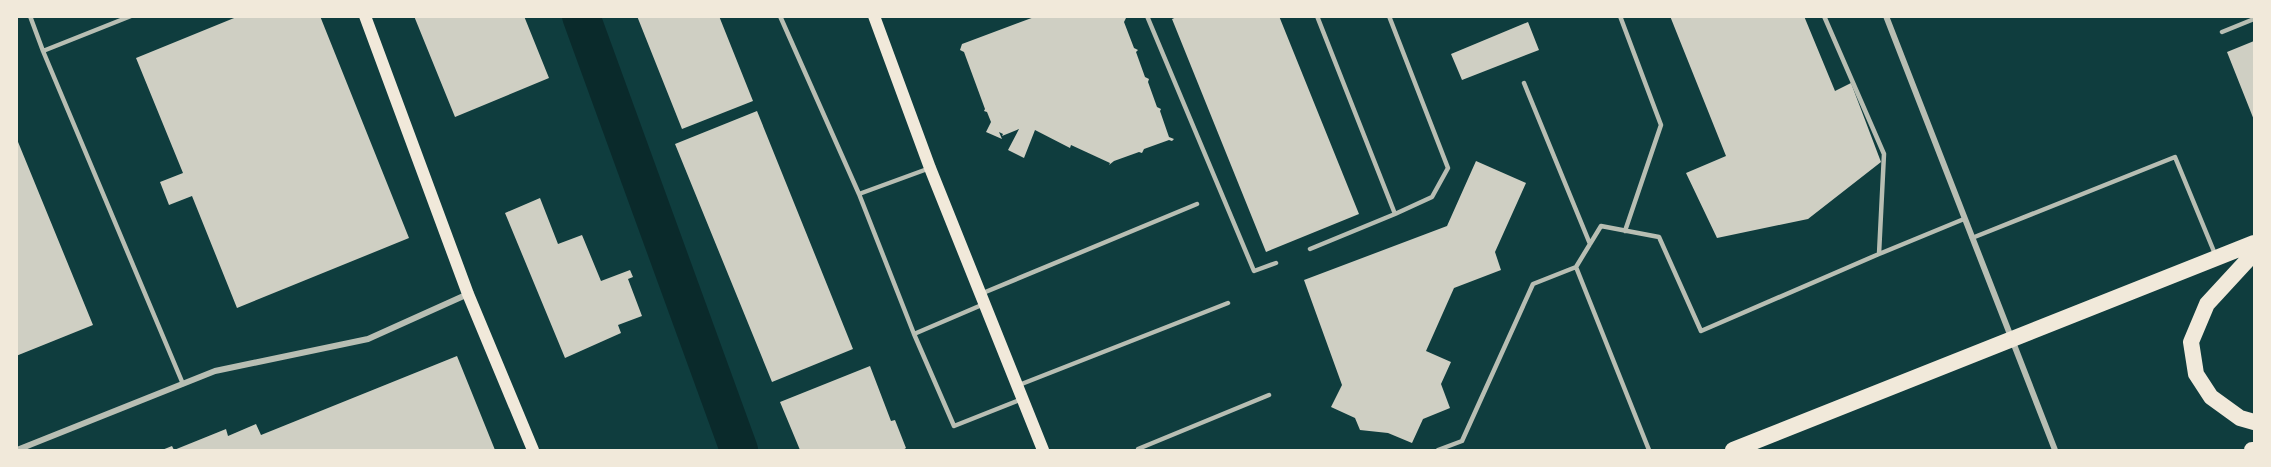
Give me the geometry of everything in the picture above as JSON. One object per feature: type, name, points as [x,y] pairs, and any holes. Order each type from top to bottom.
[{"type":"highway","points":[[1733,450],[2254,243]]},
{"type":"highway","points":[[2254,253],[2207,304],[2191,342],[2196,374],[2211,397],[2240,418],[2254,422]]},
{"type":"main road","points":[[365,16],[468,294],[533,450]]},
{"type":"main road","points":[[874,16],[930,168],[1042,450]]},
{"type":"street","points":[[1886,16],[2055,450]]},
{"type":"street","points":[[17,450],[215,371],[368,339],[468,294]]},
{"type":"lane","points":[[30,16],[183,384]]},
{"type":"lane","points":[[43,51],[131,16]]},
{"type":"lane","points":[[780,16],[859,194],[914,334],[954,426],[1022,399]]},
{"type":"lane","points":[[1147,16],[1254,271],[1276,262]]},
{"type":"lane","points":[[1317,16],[1395,214]]},
{"type":"lane","points":[[1310,249],[1432,197],[1448,168],[1389,16]]},
{"type":"lane","points":[[1620,16],[1661,125],[1625,231]]},
{"type":"lane","points":[[1824,16],[1884,154],[1879,254]]},
{"type":"lane","points":[[2222,32],[2254,19]]},
{"type":"lane","points":[[1524,83],[1590,244]]},
{"type":"lane","points":[[1972,238],[2175,157],[2216,257]]},
{"type":"lane","points":[[859,194],[930,168]]},
{"type":"lane","points":[[914,334],[982,299],[1197,204]]},
{"type":"lane","points":[[1438,450],[1462,441],[1533,284],[1576,267],[1601,226],[1659,237],[1701,331],[1964,219]]},
{"type":"lane","points":[[1576,267],[1649,450]]},
{"type":"lane","points":[[1017,386],[1228,303]]},
{"type":"lane","points":[[1136,450],[1269,395]]},
{"type":"building","points":[[239,16],[320,16],[409,238],[237,308],[192,196],[169,205],[160,182],[183,173],[136,58]]},
{"type":"building","points":[[414,16],[524,16],[549,78],[455,117]]},
{"type":"building","points":[[637,16],[719,16],[753,101],[682,129]]},
{"type":"building","points":[[1037,16],[1126,18],[1124,22],[1134,48],[1138,50],[1136,52],[1145,77],[1149,79],[1157,107],[1161,109],[1169,137],[1174,139],[1144,149],[1142,153],[1114,161],[1109,165],[1110,163],[1071,145],[1070,148],[1035,130],[1024,158],[1008,150],[1019,129],[1002,136],[1003,134],[999,132],[1002,139],[986,132],[991,122],[987,112],[984,111],[964,52],[960,50],[962,44]]},
{"type":"building","points":[[1179,16],[1279,16],[1359,214],[1266,252],[1172,19]]},
{"type":"building","points":[[1670,16],[1804,16],[1835,91],[1851,83],[1881,162],[1808,219],[1717,238],[1686,173],[1726,156]]},
{"type":"building","points":[[1528,22],[1539,50],[1462,80],[1451,54]]},
{"type":"building","points":[[2254,41],[2254,120],[2227,52]]},
{"type":"building","points":[[757,111],[853,349],[772,382],[675,144]]},
{"type":"building","points":[[16,137],[93,325],[16,356]]},
{"type":"building","points":[[1476,161],[1526,183],[1495,252],[1501,270],[1454,288],[1426,351],[1451,362],[1441,384],[1450,408],[1423,419],[1412,443],[1388,433],[1360,430],[1355,418],[1331,407],[1342,385],[1304,280],[1447,226]]},
{"type":"building","points":[[540,198],[558,244],[582,235],[601,281],[630,270],[633,277],[628,279],[642,316],[618,325],[621,333],[565,358],[505,213]]},
{"type":"building","points":[[457,356],[495,450],[174,450],[226,429],[228,436],[256,424],[261,435]]},
{"type":"building","points":[[870,366],[891,421],[895,420],[906,448],[903,450],[800,450],[780,402]]},
{"type":"building","points":[[172,446],[174,450],[162,450]]},
{"type":"waterway","points":[[581,16],[739,450]]}]
